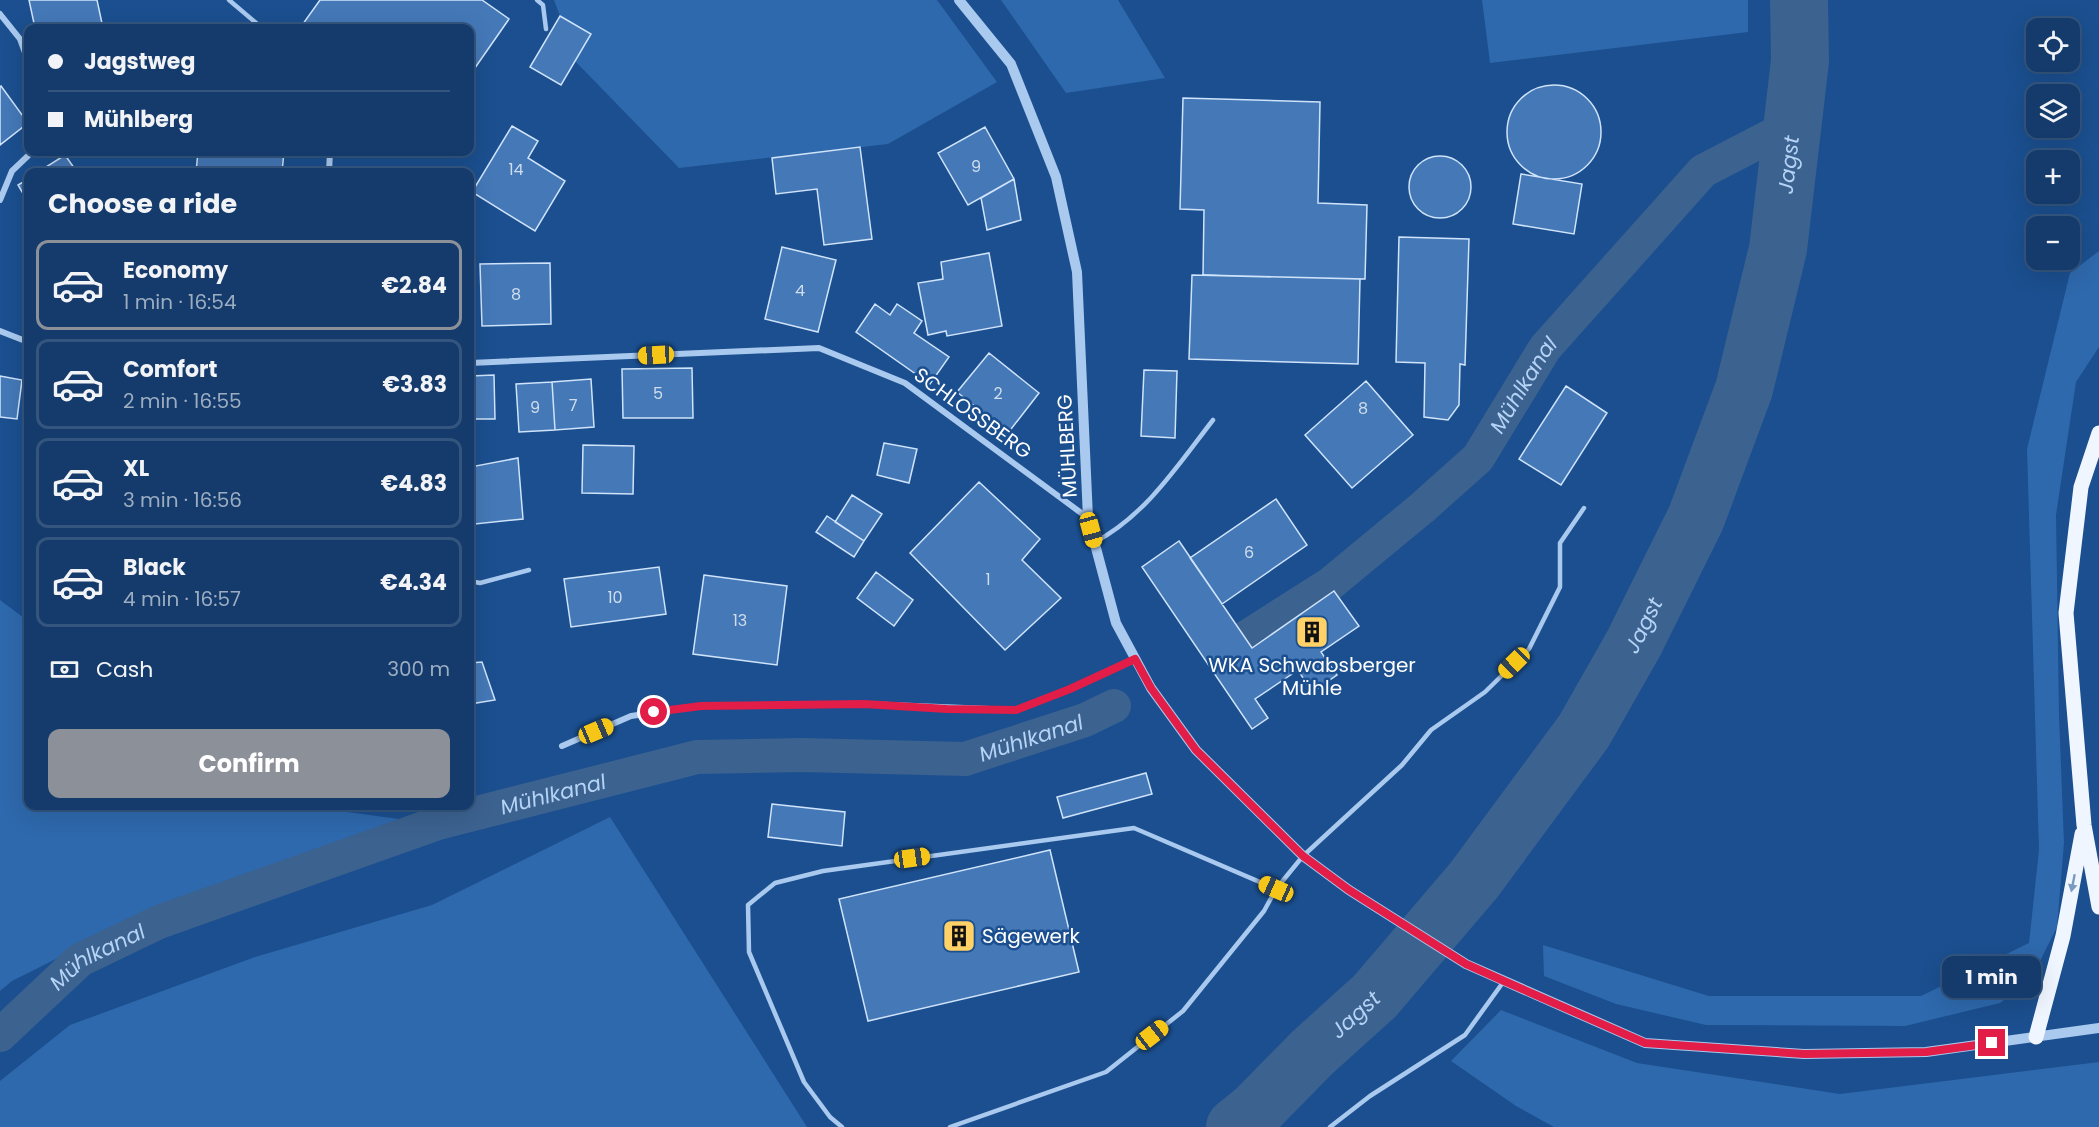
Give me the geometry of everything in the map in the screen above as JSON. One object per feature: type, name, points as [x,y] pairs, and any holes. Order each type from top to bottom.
[{"type":"main road","points":[[2099,433],[2081,487],[2066,613],[2084,825],[2099,907]]},
{"type":"main road","points":[[2036,1037],[2062,936],[2084,825]]},
{"type":"street","name":"MÜHLBERG","points":[[959,0],[1011,64],[1056,177],[1077,273],[1088,519],[1116,623],[1151,688],[1196,750],[1303,856],[1349,890],[1466,964],[1645,1043],[1804,1054],[1926,1052],[2099,1028]]},
{"type":"street","points":[[0,14],[20,39],[24,50]]},
{"type":"street","points":[[0,200],[12,171],[28,156]]},
{"type":"street","points":[[0,331],[24,340]]},
{"type":"street","name":"SCHLOSSBERG","points":[[474,363],[819,348],[905,383],[1088,519]]},
{"type":"street","points":[[562,746],[631,716],[701,706],[864,704],[1016,710],[1070,689],[1135,659]]},
{"type":"lane","points":[[229,0],[257,24]]},
{"type":"lane","points":[[537,0],[543,5],[546,29]]},
{"type":"lane","points":[[1095,542],[1114,532],[1141,510],[1213,420]]},
{"type":"lane","points":[[950,1127],[1106,1072],[1183,1011],[1264,911],[1276,889],[1303,856],[1402,765],[1431,730],[1485,692],[1529,649],[1560,587],[1560,543],[1584,508]]},
{"type":"lane","points":[[474,582],[480,583],[529,570]]},
{"type":"lane","points":[[842,1127],[830,1117],[804,1082],[749,952],[748,905],[775,883],[823,871],[1134,828],[1276,889]]},
{"type":"lane","points":[[1330,1127],[1370,1096],[1465,1035],[1504,981]]},
{"type":"shaded area","points":[[554,0],[937,0],[997,82],[888,144],[679,168],[575,61],[590,34],[560,16]]},
{"type":"shaded area","points":[[1001,0],[1118,0],[1165,78],[1066,93]]},
{"type":"shaded area","points":[[1482,0],[1748,0],[1748,32],[1490,63]]},
{"type":"shaded area","points":[[2099,251],[2099,347],[2076,382],[2056,515],[2059,716],[2064,843],[2057,927],[2031,979],[2000,1003],[1905,1026],[1706,1025],[1616,1004],[1544,976],[1543,945],[1709,996],[1921,996],[2029,943],[2039,850],[2027,449],[2070,273],[2080,270],[2080,265]]},
{"type":"shaded area","points":[[0,600],[24,618],[24,810],[332,810],[406,820],[180,897],[12,981],[0,991]]},
{"type":"shaded area","points":[[610,817],[807,1127],[0,1127],[0,1081],[70,1025],[255,957],[432,905]]},
{"type":"shaded area","points":[[1501,1010],[1637,1063],[1840,1094],[2099,1062],[2099,1127],[1554,1127],[1516,1106],[1451,1061]]},
{"type":"building","points":[[29,0],[97,0],[102,24],[34,24]]},
{"type":"building","points":[[320,0],[482,0],[509,19],[474,69],[474,24],[303,24]]},
{"type":"building","points":[[560,16],[591,34],[561,85],[530,67]]},
{"type":"building","points":[[1554,85],[1572,89],[1587,99],[1597,114],[1601,132],[1597,150],[1587,165],[1572,175],[1554,179],[1536,175],[1521,165],[1511,150],[1507,132],[1511,114],[1521,99],[1536,89]]},
{"type":"building","points":[[0,87],[24,118],[24,126],[0,145]]},
{"type":"building","points":[[1183,98],[1320,102],[1318,203],[1367,205],[1365,279],[1203,275],[1204,210],[1180,209]]},
{"type":"building","points":[[512,126],[538,141],[528,158],[565,181],[535,231],[474,193],[474,189]]},
{"type":"building","points":[[985,127],[1014,179],[968,205],[938,153]]},
{"type":"building","points":[[860,147],[872,239],[824,245],[817,189],[776,194],[772,158]]},
{"type":"building","points":[[66,156],[74,168],[44,168]]},
{"type":"building","points":[[198,156],[284,156],[282,168],[196,168]]},
{"type":"building","points":[[1434,156],[1446,156],[1462,165],[1469,175],[1471,187],[1469,199],[1462,209],[1446,218],[1434,218],[1423,213],[1414,204],[1409,193],[1409,181],[1414,170],[1423,161]]},
{"type":"building","points":[[1521,174],[1582,184],[1574,234],[1513,224]]},
{"type":"building","points":[[1014,179],[1021,220],[987,230],[981,198]]},
{"type":"building","points":[[24,181],[24,195],[18,185]]},
{"type":"building","points":[[1399,237],[1469,239],[1465,365],[1460,364],[1459,405],[1448,420],[1424,417],[1425,363],[1396,362]]},
{"type":"building","points":[[782,247],[836,260],[818,332],[765,319]]},
{"type":"building","points":[[989,253],[1002,326],[947,336],[946,331],[928,335],[918,283],[943,279],[941,262]]},
{"type":"building","points":[[550,263],[551,324],[482,326],[480,264]]},
{"type":"building","points":[[1192,275],[1360,279],[1358,364],[1189,359]]},
{"type":"building","points":[[875,304],[890,315],[897,304],[922,321],[914,333],[949,357],[930,384],[856,332]]},
{"type":"building","points":[[989,353],[1039,393],[1008,433],[957,392]]},
{"type":"building","points":[[692,368],[693,418],[623,418],[622,369]]},
{"type":"building","points":[[1144,370],[1177,371],[1175,438],[1141,436]]},
{"type":"building","points":[[494,375],[495,419],[474,419],[474,376]]},
{"type":"building","points":[[0,376],[22,380],[17,419],[0,417]]},
{"type":"building","points":[[591,379],[594,427],[555,430],[552,382]]},
{"type":"building","points":[[1366,381],[1413,435],[1352,488],[1305,435]]},
{"type":"building","points":[[552,382],[555,430],[519,432],[516,384]]},
{"type":"building","points":[[1566,386],[1607,413],[1561,485],[1519,459]]},
{"type":"building","points":[[884,443],[917,449],[909,483],[877,475]]},
{"type":"building","points":[[583,445],[634,446],[633,494],[582,493]]},
{"type":"building","points":[[518,458],[523,519],[475,524],[474,466]]},
{"type":"building","points":[[979,482],[1040,539],[1022,560],[1061,598],[1005,650],[910,553]]},
{"type":"building","points":[[852,495],[882,514],[864,541],[835,522]]},
{"type":"building","points":[[1276,499],[1307,545],[1222,604],[1190,558]]},
{"type":"building","points":[[827,516],[864,541],[854,557],[816,532]]},
{"type":"building","name":"WKA Schwabsberger Mühle","points":[[1179,541],[1252,648],[1334,591],[1359,626],[1321,652],[1337,675],[1312,692],[1298,670],[1255,699],[1268,718],[1252,729],[1142,567]]},
{"type":"building","points":[[659,567],[666,614],[571,627],[564,579]]},
{"type":"building","points":[[876,572],[913,600],[894,626],[857,598]]},
{"type":"building","points":[[704,575],[787,586],[777,665],[693,654]]},
{"type":"building","points":[[482,662],[495,700],[474,703],[474,663]]},
{"type":"building","points":[[1146,773],[1152,794],[1063,818],[1057,797]]},
{"type":"building","points":[[772,804],[845,812],[842,846],[768,837]]},
{"type":"building","name":"Sägewerk","points":[[1050,850],[1079,972],[868,1021],[839,899]]},
{"type":"waterway","name":"Jagst","points":[[1235,1127],[1256,1110],[1312,1053],[1375,996],[1474,880],[1584,731],[1634,643],[1696,518],[1744,389],[1778,249],[1800,61],[1799,0]]},
{"type":"waterway","name":"Mühlkanal","points":[[1245,638],[1330,584],[1478,458],[1545,348],[1703,171],[1792,125]]},
{"type":"waterway","name":"Mühlkanal","points":[[0,1035],[80,960],[159,922],[438,823],[697,757],[802,755],[965,759],[1085,720],[1114,706]]},
{"type":"place","name":"WKA Schwabsberger Mühle","points":[[1312,632]]},
{"type":"place","name":"Sägewerk","points":[[959,936]]},
{"type":"route","points":[[654,712],[701,706],[864,704],[1016,710],[1070,689],[1135,659],[1151,688],[1196,750],[1303,856],[1349,890],[1466,964],[1645,1043],[1804,1054],[1926,1052],[1992,1043]]}]
